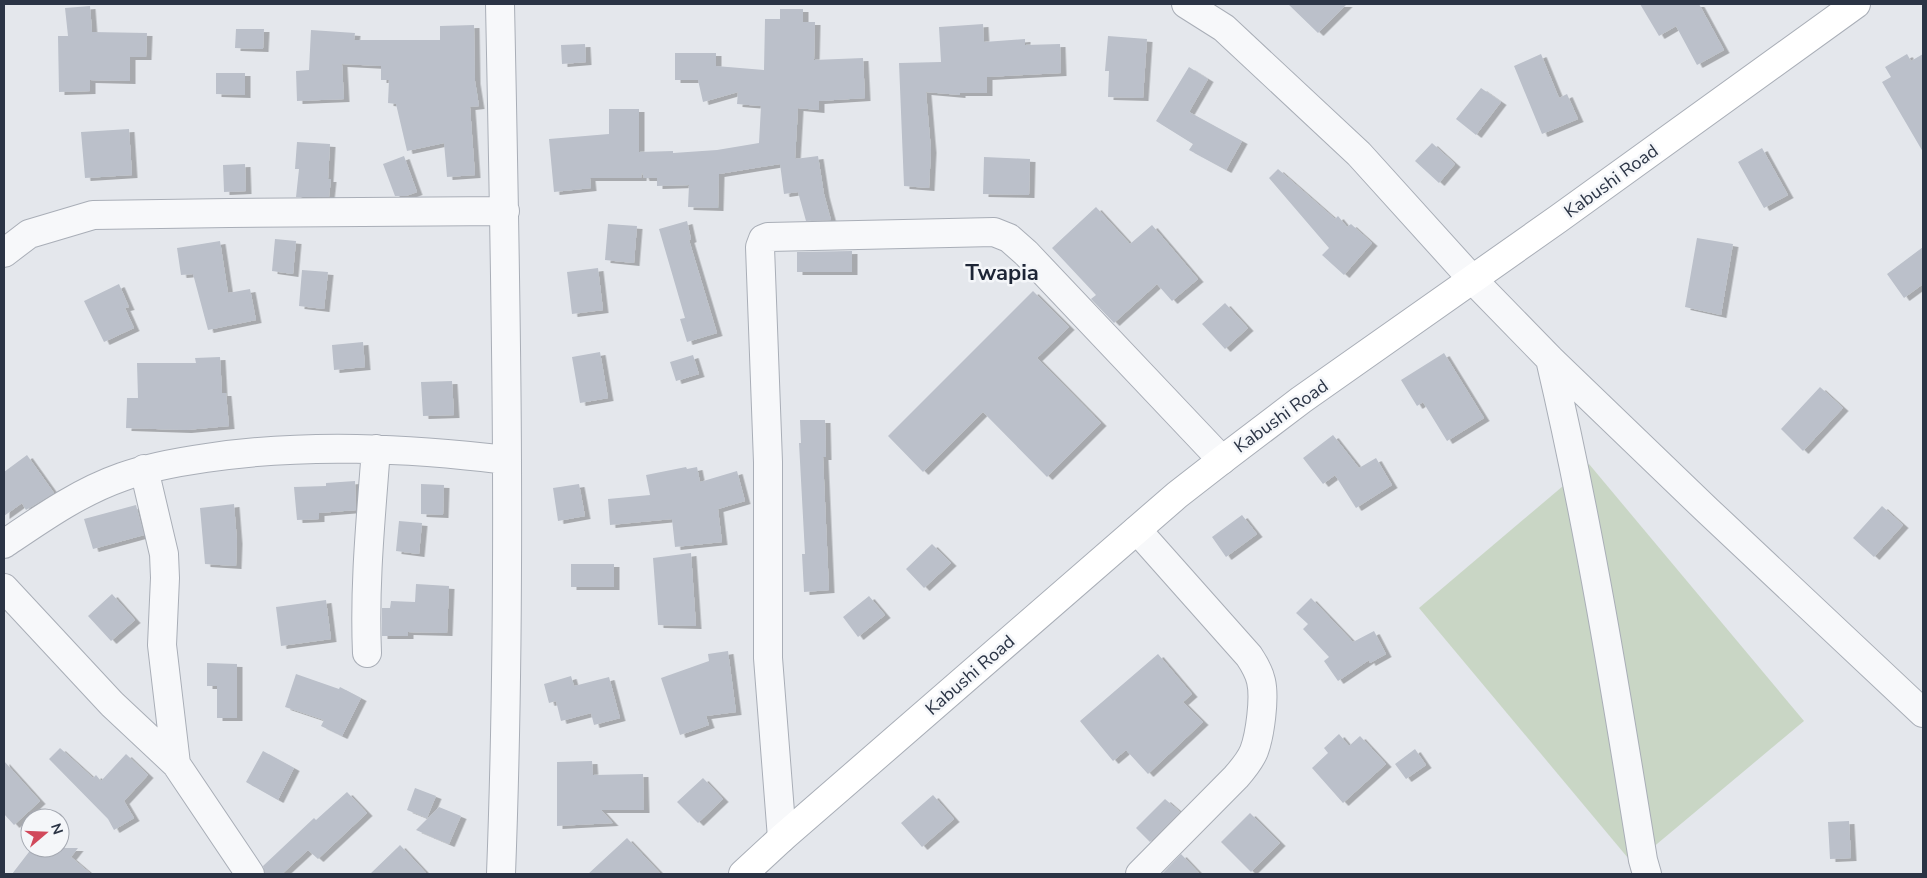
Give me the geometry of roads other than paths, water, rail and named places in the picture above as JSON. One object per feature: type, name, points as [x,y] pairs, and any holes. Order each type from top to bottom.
[{"type":"main road","name":"Kabushi Road","points":[[743,874],[1177,495],[1301,400],[1472,280],[1856,4]]},
{"type":"street","points":[[500,4],[508,460],[501,874]]},
{"type":"street","points":[[1186,4],[1224,28],[1359,154],[1472,280],[1550,359],[1923,713]]},
{"type":"street","points":[[4,253],[29,234],[93,215],[229,212],[505,211]]},
{"type":"street","points":[[782,838],[768,658],[768,462],[760,247],[763,239],[768,237],[994,232],[1009,238],[1033,260],[1222,460]]},
{"type":"street","points":[[1550,359],[1573,459],[1608,644],[1643,860],[1647,874]]},
{"type":"street","points":[[4,544],[84,494],[120,477],[144,469],[239,453],[294,449],[376,449],[434,452],[508,460]]},
{"type":"street","points":[[367,653],[365,609],[366,564],[376,449]]},
{"type":"street","points":[[144,469],[164,554],[165,578],[162,646],[176,764]]},
{"type":"street","points":[[1137,530],[1249,656],[1258,669],[1262,684],[1258,738],[1248,763],[1140,874]]},
{"type":"street","points":[[4,588],[84,675],[176,764],[250,874]]},
{"type":"district","name":"Twapia","points":[[1002,273]]}]
